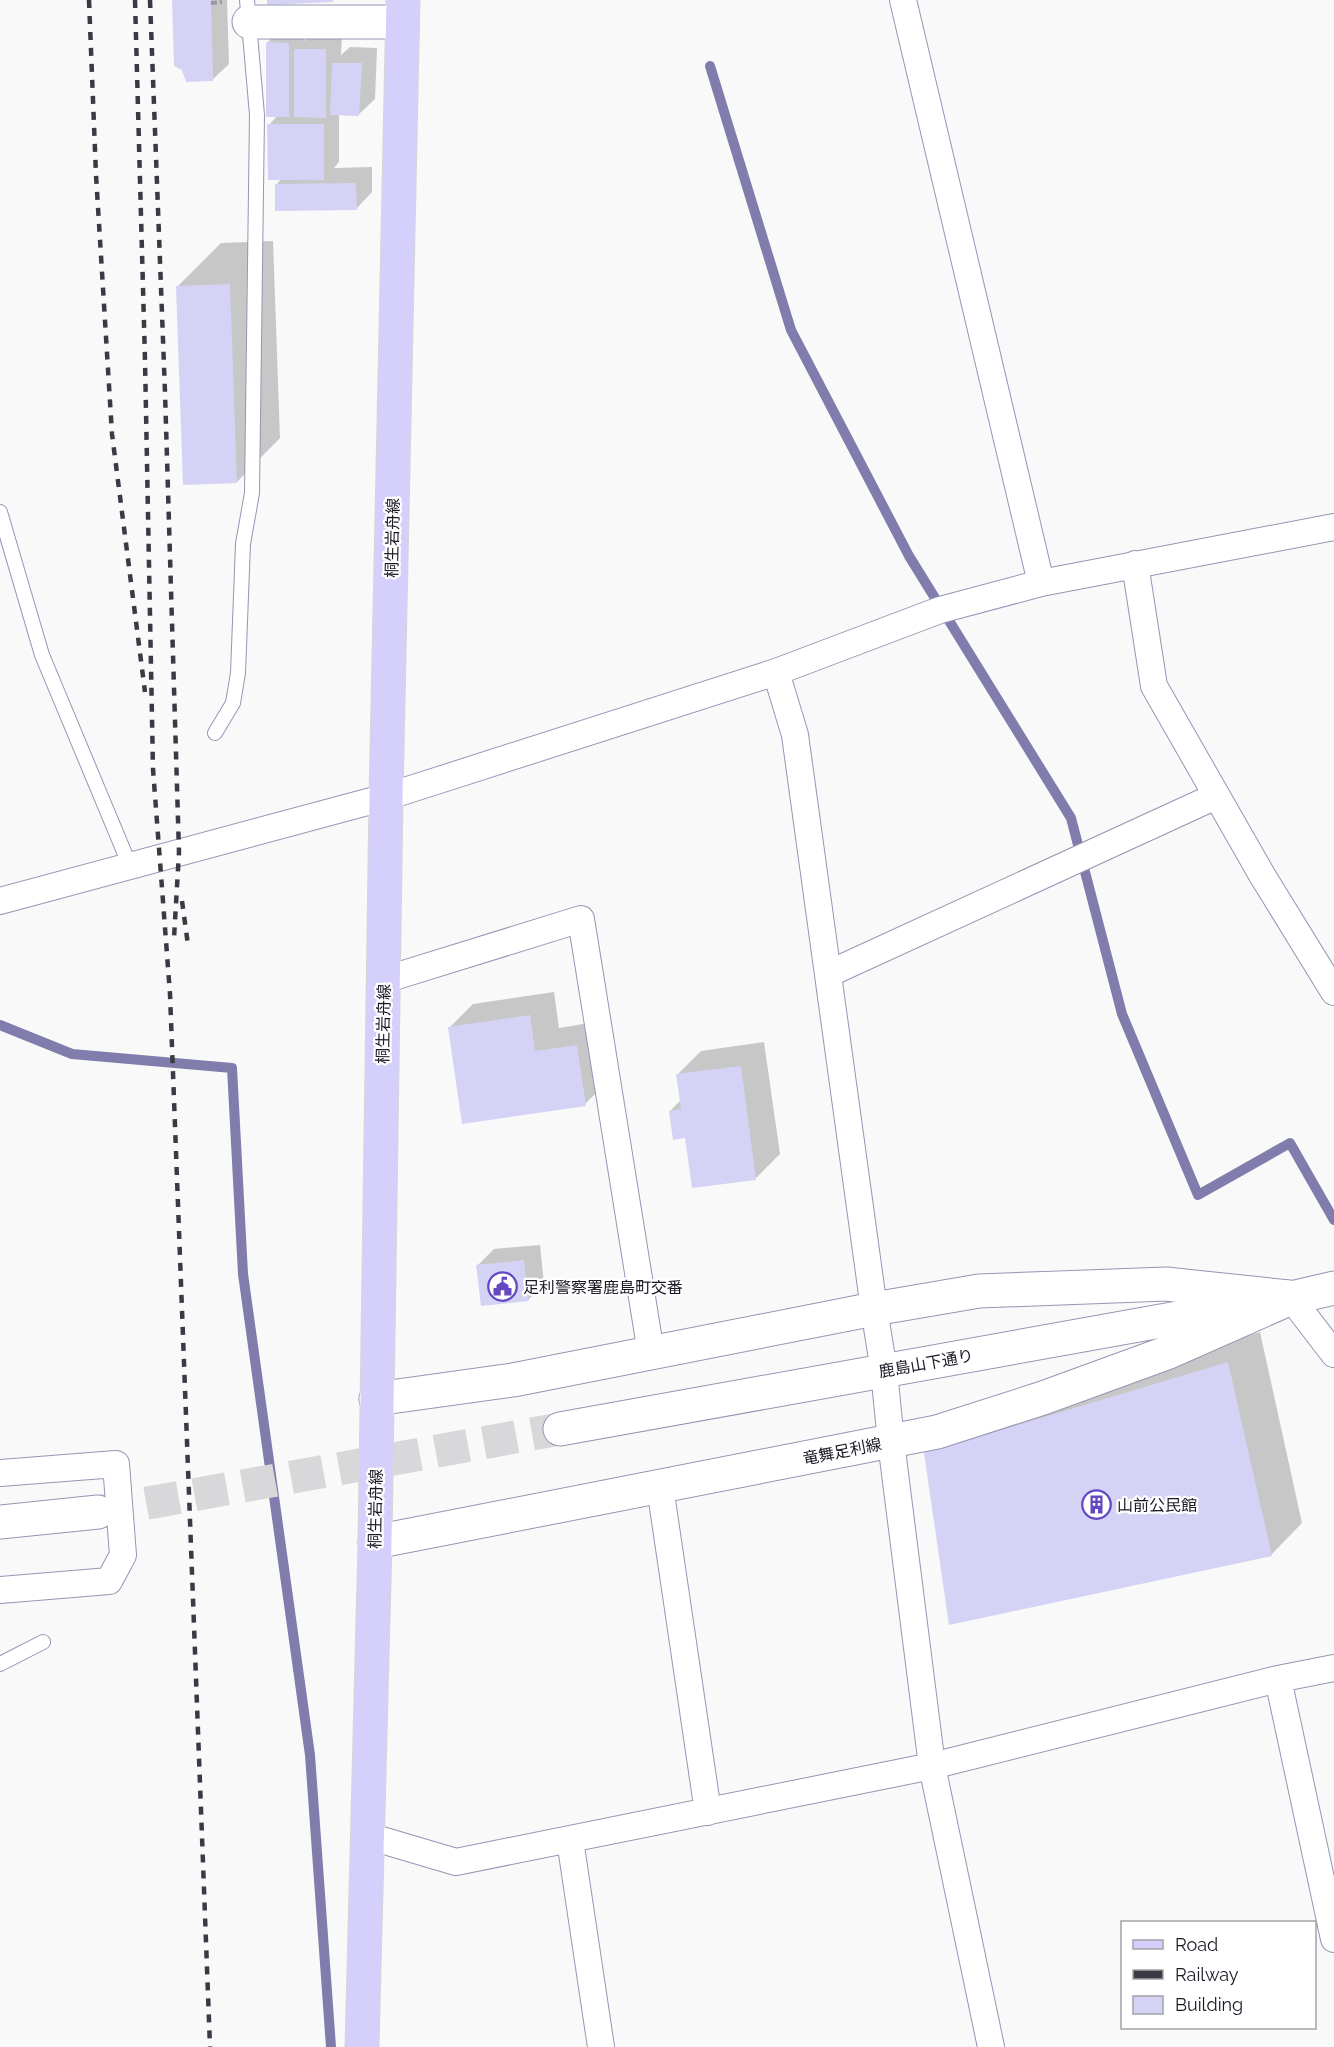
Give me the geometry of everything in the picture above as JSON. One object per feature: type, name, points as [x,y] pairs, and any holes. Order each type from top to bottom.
[{"type":"main road","points":[[248,11],[403,11]]},
{"type":"main road","name":"桐生岩舟線","points":[[362,2047],[375,1542],[386,797],[403,11]]},
{"type":"main road","name":"竜舞足利線","points":[[376,1399],[513,1380],[874,1309],[979,1291],[1166,1284],[1291,1298]]},
{"type":"main road","name":"竜舞足利線","points":[[375,1542],[937,1432],[1054,1394],[1169,1352],[1291,1298],[1334,1288]]},
{"type":"main road","name":"鹿島山下通り","points":[[560,1429],[1291,1298]]},
{"type":"main road","points":[[0,1522],[98,1512]]},
{"type":"street","points":[[903,0],[1041,583]]},
{"type":"street","points":[[0,901],[386,797],[776,672],[940,610],[1041,583],[1334,527]]},
{"type":"street","points":[[1135,564],[1154,686],[1262,875],[1334,992]]},
{"type":"street","points":[[776,672],[795,735],[884,1371],[932,1766],[990,2047]]},
{"type":"street","points":[[828,974],[1216,796]]},
{"type":"street","points":[[384,980],[581,919],[651,1353]]},
{"type":"street","points":[[1291,1298],[1334,1354]]},
{"type":"street","points":[[0,1473],[116,1464],[123,1555],[109,1581],[0,1590]]},
{"type":"street","points":[[660,1487],[708,1812]]},
{"type":"street","points":[[368,1836],[456,1862],[932,1766],[1278,1679],[1334,1668]]},
{"type":"street","points":[[1278,1679],[1334,1939]]},
{"type":"street","points":[[570,1840],[601,2047]]},
{"type":"lane","points":[[215,733],[233,704],[238,673],[243,544],[252,493],[257,115],[248,11]]},
{"type":"lane","points":[[0,512],[42,655],[130,866]]},
{"type":"lane","points":[[0,1664],[43,1642]]},
{"type":"building","points":[[172,0],[211,0],[213,81],[186,82],[182,70],[174,66]]},
{"type":"building","points":[[267,0],[333,0],[333,2],[267,5]]},
{"type":"building","points":[[266,42],[289,43],[289,117],[266,117]]},
{"type":"building","points":[[294,49],[326,49],[326,118],[294,117]]},
{"type":"building","points":[[332,63],[362,63],[359,116],[330,115]]},
{"type":"building","points":[[267,124],[324,124],[324,180],[268,180]]},
{"type":"building","points":[[356,183],[357,210],[275,211],[275,184]]},
{"type":"building","points":[[230,284],[237,483],[183,485],[176,286]]},
{"type":"building","points":[[530,1015],[535,1051],[577,1045],[586,1106],[462,1124],[448,1027]]},
{"type":"building","points":[[741,1066],[756,1180],[692,1188],[685,1138],[673,1140],[669,1111],[681,1109],[676,1074]]},
{"type":"building","points":[[524,1260],[529,1301],[481,1306],[476,1265]]},
{"type":"building","name":"山前公民館","points":[[1228,1362],[1272,1556],[949,1625],[924,1453]]},
{"type":"waterway","points":[[710,66],[791,330],[909,556],[1071,818],[1122,1014],[1198,1195],[1290,1143],[1334,1220]]},
{"type":"waterway","points":[[0,1025],[72,1054],[232,1068],[243,1274],[310,1755],[331,2047]]},
{"type":"tunnel","points":[[98,1512],[560,1429]]},
{"type":"railway","points":[[89,0],[96,175],[112,434],[145,692]]},
{"type":"railway","points":[[135,0],[153,769],[170,994],[210,2047]]},
{"type":"railway","points":[[150,0],[179,852],[174,938]]},
{"type":"railway","points":[[182,901],[188,945]]},
{"type":"place","name":"足利警察署鹿島町交番","points":[[502,1287]]},
{"type":"place","name":"山前公民館","points":[[1096,1505]]}]
